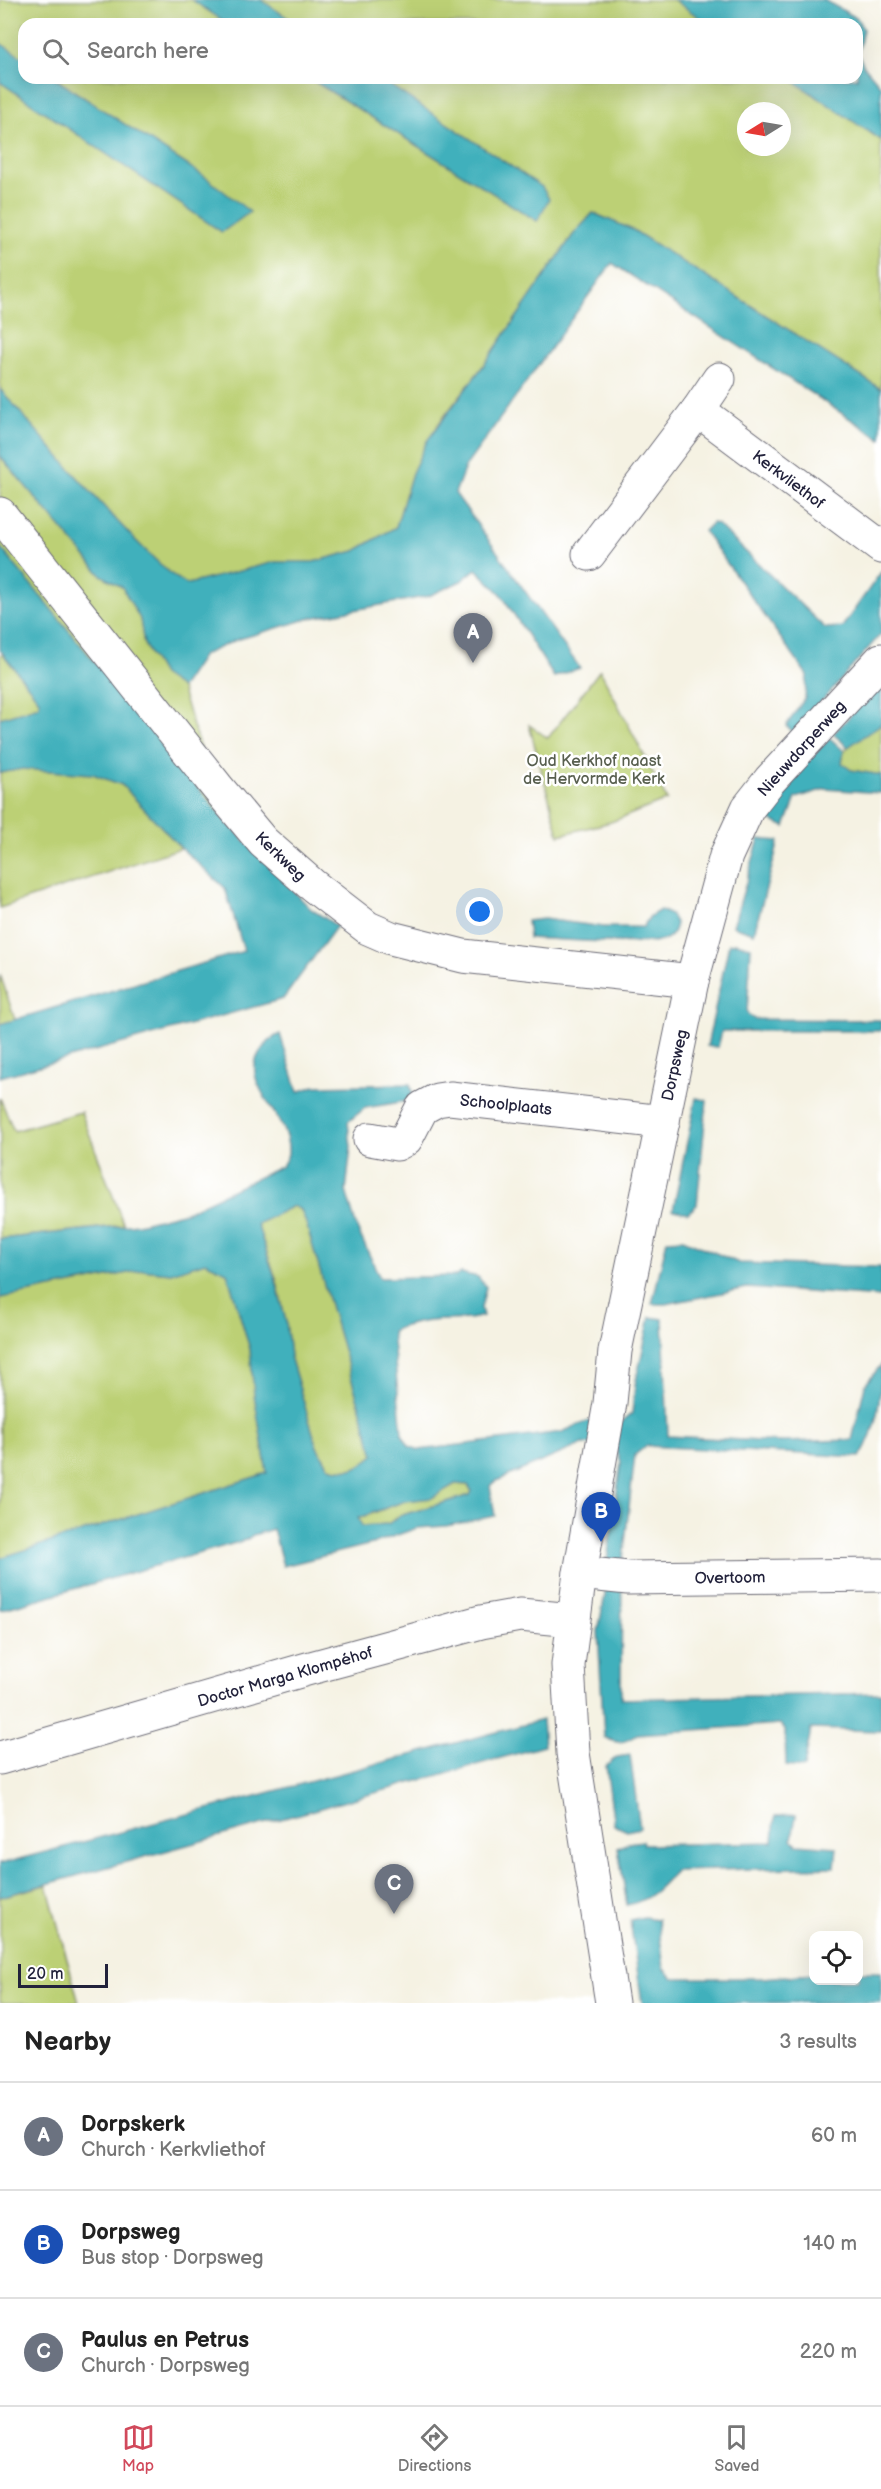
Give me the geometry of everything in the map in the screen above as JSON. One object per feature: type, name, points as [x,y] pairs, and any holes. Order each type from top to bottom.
[{"type":"street","points":[[589,554],[719,379]]},
{"type":"street","name":"Kerkvliethof","points":[[698,410],[881,547]]},
{"type":"street","name":"Kerkweg","points":[[0,514],[263,842],[311,884],[368,928],[391,938],[463,956],[692,981]]},
{"type":"street","name":"Nieuwdorperweg","points":[[692,981],[726,856],[748,808],[770,780],[881,660]]},
{"type":"street","name":"Dorpsweg","points":[[612,2003],[573,1753],[568,1665],[573,1620],[603,1576],[600,1457],[610,1403],[615,1351],[692,981]]},
{"type":"street","name":"Schoolplaats","points":[[370,1139],[397,1144],[406,1139],[422,1108],[437,1100],[450,1098],[663,1122]]},
{"type":"street","name":"Overtoom","points":[[603,1576],[881,1575]]},
{"type":"street","name":"Doctor Marga Klompéhof","points":[[0,1758],[307,1669],[481,1622],[520,1615],[573,1620]]},
{"type":"green space","points":[[0,0],[192,0],[219,18],[18,18],[18,55],[0,43]]},
{"type":"green space","points":[[261,0],[674,0],[700,18],[288,18]]},
{"type":"green space","points":[[0,82],[222,232],[249,212],[204,176],[63,84],[319,84],[537,221],[542,187],[388,84],[798,84],[881,140],[881,389],[633,230],[593,213],[573,235],[486,362],[439,423],[412,473],[396,527],[355,551],[313,562],[275,562],[188,584],[174,576],[124,529],[0,389]]},
{"type":"green space","points":[[0,456],[101,575],[122,587],[140,619],[144,644],[162,675],[181,688],[222,817],[0,547]]},
{"type":"green space","points":[[3,654],[39,700],[39,706],[0,718],[0,655]]},
{"type":"green space","name":"Oud Kerkhof naast de Hervormde Kerk","points":[[600,670],[667,800],[611,822],[559,835],[529,725],[548,738]]},
{"type":"green space","points":[[881,724],[881,775],[851,770],[842,763],[844,751],[848,747]]},
{"type":"green space","points":[[21,769],[93,774],[122,785],[181,848],[0,908],[0,773]]},
{"type":"green space","points":[[0,974],[15,1020],[0,1024]]},
{"type":"green space","points":[[0,1098],[14,1131],[81,1112],[124,1225],[0,1239]]},
{"type":"green space","points":[[293,1206],[301,1210],[306,1223],[374,1455],[363,1464],[348,1470],[329,1467],[317,1447],[290,1356],[286,1322],[277,1281],[257,1224]]},
{"type":"green space","points":[[205,1262],[227,1272],[250,1349],[254,1394],[267,1473],[0,1558],[0,1298],[143,1270],[171,1273]]},
{"type":"green space","points":[[455,1484],[468,1485],[472,1492],[470,1495],[399,1516],[388,1524],[362,1526],[358,1519],[405,1501],[432,1497]]},
{"type":"green space","points":[[47,1885],[79,2003],[0,2003],[0,1897]]},
{"type":"water","points":[[192,0],[261,0],[288,18],[219,18]]},
{"type":"water","points":[[674,0],[824,0],[857,18],[700,18]]},
{"type":"water","points":[[0,43],[18,55],[18,84],[63,84],[204,176],[250,212],[222,232],[0,82]]},
{"type":"water","points":[[863,64],[881,86],[881,140],[798,84],[863,84]]},
{"type":"water","points":[[319,84],[388,84],[542,187],[549,199],[537,221]]},
{"type":"water","points":[[593,213],[633,230],[881,389],[881,439],[612,263],[465,467],[455,493],[580,668],[554,677],[501,594],[476,569],[461,581],[429,596],[311,618],[236,640],[203,655],[181,688],[162,675],[144,644],[140,619],[122,587],[101,575],[0,456],[0,389],[124,529],[174,576],[188,584],[275,562],[313,562],[355,551],[396,527],[412,473],[427,441],[486,362],[573,235]]},
{"type":"water","points":[[712,523],[717,524],[825,628],[842,627],[881,572],[881,634],[794,733],[786,726],[805,698],[807,675],[704,531]]},
{"type":"water","points":[[0,547],[222,817],[311,909],[337,926],[283,999],[0,1077],[0,1024],[244,951],[225,888],[181,848],[122,785],[93,774],[22,769],[0,773],[0,718],[39,706],[39,700],[0,650]]},
{"type":"water","points":[[881,683],[881,724],[848,747],[833,734]]},
{"type":"water","points":[[830,738],[844,751],[842,763],[851,770],[881,775],[881,793],[825,789],[796,798],[785,827],[768,819],[809,759]]},
{"type":"water","points":[[759,839],[779,841],[754,933],[733,926]]},
{"type":"water","points":[[660,910],[671,915],[676,924],[670,936],[657,941],[578,941],[529,938],[527,921],[544,919],[604,927],[643,927],[650,916]]},
{"type":"water","points":[[736,943],[751,947],[747,1013],[754,1019],[881,1020],[881,1031],[722,1031],[718,1047],[707,1046],[729,944]]},
{"type":"water","points":[[280,1034],[298,1092],[314,1086],[410,1084],[414,1100],[365,1108],[348,1122],[351,1147],[346,1191],[357,1228],[380,1278],[456,1276],[461,1273],[478,1277],[486,1287],[481,1308],[483,1316],[421,1322],[392,1331],[402,1434],[409,1446],[419,1450],[562,1432],[587,1421],[618,1425],[632,1413],[635,1385],[650,1317],[663,1319],[668,1436],[782,1442],[852,1440],[865,1385],[881,1365],[875,1424],[860,1457],[646,1446],[635,1455],[622,1568],[621,1699],[881,1693],[881,1731],[811,1729],[804,1768],[786,1766],[785,1730],[780,1724],[637,1734],[621,1742],[604,1737],[598,1631],[605,1595],[606,1567],[621,1462],[615,1447],[583,1444],[494,1482],[490,1486],[495,1516],[446,1526],[417,1528],[372,1544],[283,1566],[273,1529],[253,1535],[246,1540],[0,1610],[0,1558],[267,1473],[254,1394],[250,1349],[227,1272],[205,1262],[171,1273],[143,1270],[0,1298],[0,1239],[138,1224],[186,1212],[282,1166],[288,1155],[287,1139],[259,1087],[255,1074],[255,1062],[262,1049]],"holes":[[[293,1206],[301,1210],[306,1223],[374,1455],[363,1464],[348,1470],[329,1467],[317,1447],[290,1356],[286,1322],[276,1281],[257,1224]],[[455,1484],[468,1485],[472,1491],[470,1495],[399,1516],[388,1524],[362,1526],[358,1518],[405,1501],[432,1498]]]},
{"type":"water","points":[[696,1098],[707,1100],[697,1205],[688,1213],[673,1210]]},
{"type":"water","points":[[683,1239],[739,1263],[881,1267],[881,1297],[747,1288],[666,1304],[652,1304],[667,1240]]},
{"type":"water","points":[[542,1720],[544,1746],[0,1897],[0,1864]]},
{"type":"water","points":[[630,1755],[640,1828],[627,1831],[614,1825],[606,1766],[617,1757]]},
{"type":"water","points":[[796,1815],[792,1839],[797,1844],[837,1847],[835,1867],[675,1871],[648,1897],[627,1905],[618,1848],[628,1843],[642,1841],[643,1845],[773,1842],[775,1816]]},
{"type":"water","points":[[644,1917],[658,1919],[664,1968],[673,1978],[761,1978],[809,1974],[809,1985],[863,1985],[863,1972],[881,1972],[881,2002],[642,2003],[630,1920]]},
{"type":"place","name":"Dorpskerk","points":[[473,663]]},
{"type":"place","name":"Dorpsweg","points":[[601,1542]]},
{"type":"place","name":"Paulus en Petrus","points":[[394,1914]]}]
